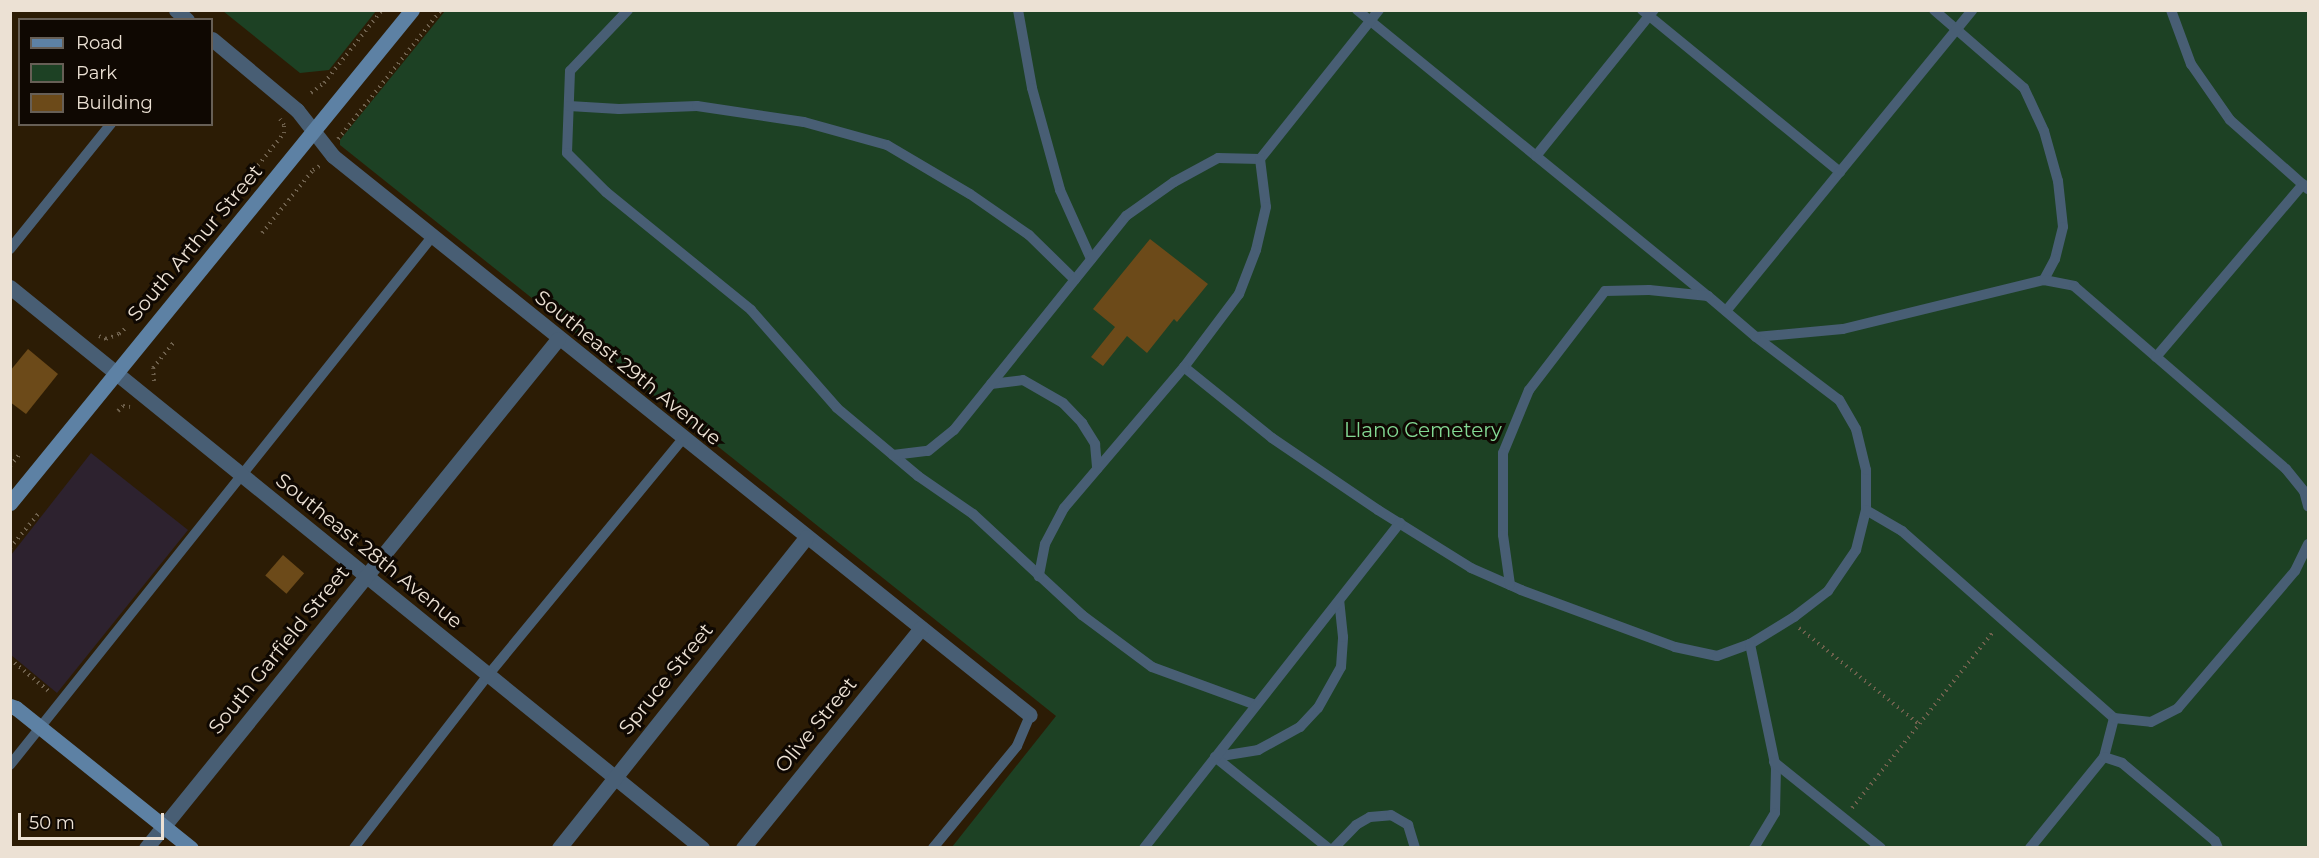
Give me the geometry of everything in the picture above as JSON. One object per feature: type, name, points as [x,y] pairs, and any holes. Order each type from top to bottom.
[{"type":"main road","name":"South Arthur Street","points":[[10,503],[412,10]]},
{"type":"main road","points":[[10,693],[13,707],[191,848]]},
{"type":"street","name":"Southeast 29th Avenue","points":[[213,40],[297,110],[333,156],[558,339],[1030,715]]},
{"type":"street","name":"Southeast 28th Avenue","points":[[10,287],[702,848]]},
{"type":"street","name":"South Garfield Street","points":[[146,848],[558,339]]},
{"type":"street","name":"Spruce Street","points":[[559,848],[806,537]]},
{"type":"street","name":"Olive Street","points":[[743,848],[921,628]]},
{"type":"lane","points":[[628,10],[570,71],[567,153],[606,192],[751,310],[837,408],[893,455],[973,513],[1082,615],[1152,667],[1256,705]]},
{"type":"lane","points":[[1017,10],[1032,88],[1060,190],[1091,259]]},
{"type":"lane","points":[[1184,367],[1272,438],[1471,567],[1509,585],[1675,647],[1716,656],[1750,644],[1789,620],[1828,591],[1856,550],[1866,510],[1866,471],[1856,429],[1839,400],[1756,337],[1357,10]]},
{"type":"lane","points":[[1039,576],[1045,544],[1064,508],[1184,367],[1239,294],[1256,250],[1266,207],[1260,159],[1379,10]]},
{"type":"lane","points":[[1934,10],[2024,88],[2044,131],[2058,181],[2063,227],[2055,260],[2044,280]]},
{"type":"lane","points":[[1726,312],[1971,10]]},
{"type":"lane","points":[[2156,357],[2306,186],[2230,120],[2191,64],[2171,10]]},
{"type":"lane","points":[[1536,156],[1648,12],[1840,172]]},
{"type":"lane","points":[[569,106],[619,109],[697,106],[804,122],[887,146],[970,194],[1029,235],[1075,280]]},
{"type":"lane","points":[[10,249],[109,126]]},
{"type":"lane","points":[[893,455],[928,451],[954,430],[1126,216],[1174,182],[1218,158],[1260,159]]},
{"type":"lane","points":[[10,765],[432,237]]},
{"type":"lane","points":[[1756,337],[1843,329],[2044,280],[2073,286],[2286,469],[2306,489],[2308,506]]},
{"type":"lane","points":[[1509,585],[1503,535],[1503,453],[1529,390],[1605,291],[1649,290],[1708,296]]},
{"type":"lane","points":[[991,384],[1023,380],[1062,403],[1082,423],[1095,444],[1097,469]]},
{"type":"lane","points":[[354,848],[489,674],[683,439]]},
{"type":"lane","points":[[1866,510],[1902,531],[2114,718],[2151,722],[2178,708],[2295,570],[2308,544]]},
{"type":"lane","points":[[1144,848],[1400,523]]},
{"type":"lane","points":[[1215,757],[1258,750],[1300,727],[1318,708],[1341,667],[1344,637],[1338,601]]},
{"type":"lane","points":[[1750,644],[1774,762],[1775,813],[1754,848]]},
{"type":"lane","points":[[933,848],[1017,746],[1030,715]]},
{"type":"lane","points":[[2030,848],[2104,757],[2114,718]]},
{"type":"lane","points":[[1215,757],[1328,848]]},
{"type":"lane","points":[[2104,757],[2122,762],[2215,841],[2218,848]]},
{"type":"lane","points":[[1774,762],[1881,848]]},
{"type":"lane","points":[[1335,848],[1356,825],[1370,817],[1391,815],[1408,825],[1415,848]]},
{"type":"path","points":[[310,93],[324,83],[382,10]]},
{"type":"path","points":[[336,144],[338,137],[441,10]]},
{"type":"path","points":[[228,203],[284,133],[284,125],[272,113]]},
{"type":"path","points":[[262,233],[313,170],[324,165]]},
{"type":"path","points":[[98,335],[106,339],[119,334],[126,328]]},
{"type":"path","points":[[160,386],[154,381],[153,368],[174,342]]},
{"type":"path","points":[[118,411],[123,406],[131,407]]},
{"type":"path","points":[[10,466],[19,455]]},
{"type":"path","points":[[10,548],[39,513]]},
{"type":"path","points":[[1789,620],[1919,724]]},
{"type":"path","points":[[1844,818],[2003,620]]},
{"type":"path","points":[[10,659],[60,700]]},
{"type":"shaded area","points":[[91,453],[188,530],[57,693],[11,655],[11,555]]},
{"type":"green space","points":[[376,10],[329,70],[300,73],[223,11]]},
{"type":"green space","name":"Llano Cemetery","points":[[445,11],[2308,11],[2308,847],[952,847],[1056,716],[340,145],[340,140]]},
{"type":"building","points":[[1150,239],[1208,284],[1177,322],[1174,319],[1147,353],[1127,336],[1103,366],[1091,357],[1115,327],[1093,309]]},
{"type":"building","points":[[28,349],[58,374],[26,414],[10,402],[10,371]]},
{"type":"building","points":[[283,555],[304,573],[286,594],[265,575]]}]
